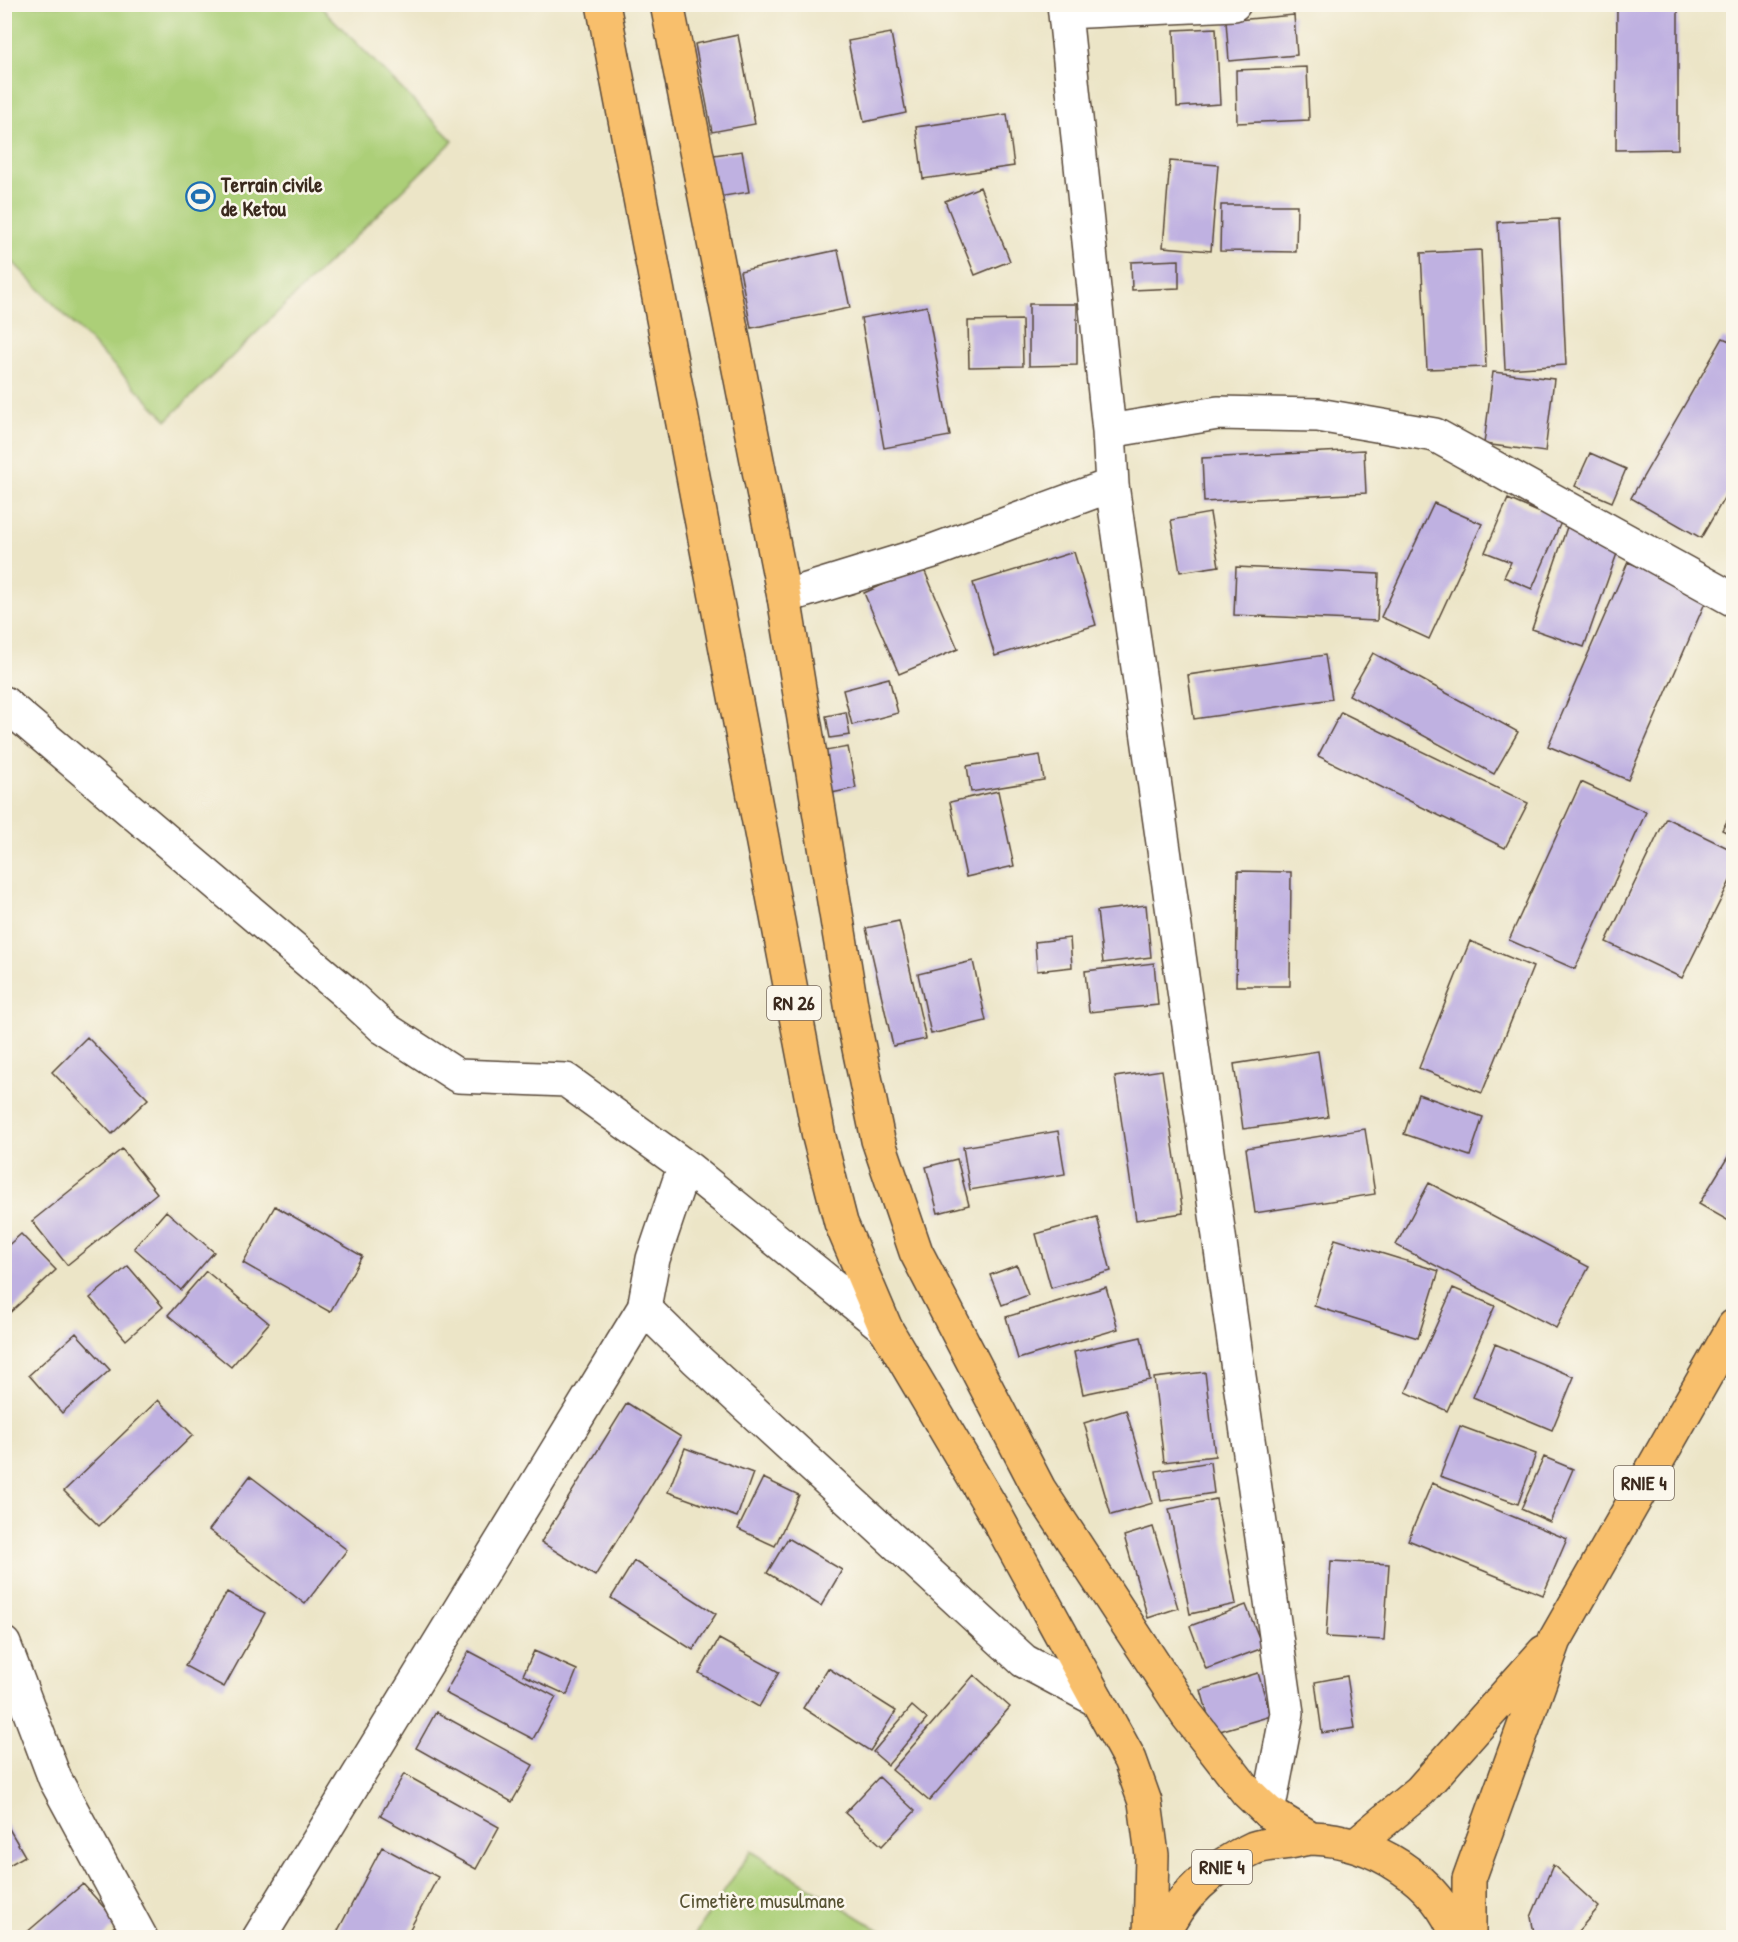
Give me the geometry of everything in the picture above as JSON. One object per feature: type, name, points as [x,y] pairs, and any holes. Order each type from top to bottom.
[{"type":"main road","name":"RN 26","points":[[603,4],[819,1137],[841,1223],[886,1329],[993,1510],[1130,1760],[1145,1802],[1152,1855],[1150,1938]]},
{"type":"main road","name":"RN 26","points":[[667,4],[784,597],[864,1073],[878,1140],[916,1252],[1040,1489],[1187,1715],[1247,1792],[1268,1812],[1311,1838]]},
{"type":"main road","name":"RNIE 4","points":[[1469,1938],[1469,1879],[1555,1640],[1734,1326]]},
{"type":"main road","name":"RNIE 4","points":[[1356,1845],[1420,1791],[1555,1640]]},
{"type":"main road","name":"RNIE 4","points":[[1162,1938],[1169,1920],[1205,1876],[1255,1848],[1311,1838],[1356,1845],[1395,1863],[1430,1891],[1455,1927],[1458,1938]]},
{"type":"street","points":[[1234,4],[1065,8],[1109,431],[1112,485],[1287,1713],[1268,1812]]},
{"type":"street","points":[[1109,431],[1218,413],[1318,415],[1435,435],[1734,600]]},
{"type":"street","points":[[784,597],[930,552],[1112,485]]},
{"type":"street","points":[[4,703],[346,993],[384,1028],[458,1076],[566,1080],[689,1169],[886,1329]]},
{"type":"street","points":[[259,1938],[644,1308],[653,1259],[680,1179],[689,1169]]},
{"type":"street","points":[[644,1308],[1024,1661],[1097,1700]]},
{"type":"street","points":[[4,1644],[55,1779],[141,1938]]},
{"type":"green space","name":"Terrain civile de Ketou","points":[[4,5],[319,5],[453,141],[167,420],[5,254]]},
{"type":"green space","name":"Cimetière musulmane","points":[[751,1851],[891,1937],[693,1937]]},
{"type":"building","points":[[1617,4],[1678,4],[1678,149],[1616,150]]},
{"type":"building","points":[[1294,15],[1297,55],[1229,61],[1226,21]]},
{"type":"building","points":[[1216,28],[1220,104],[1177,107],[1174,30]]},
{"type":"building","points":[[891,33],[906,113],[864,122],[848,41]]},
{"type":"building","points":[[738,35],[755,124],[712,132],[695,44]]},
{"type":"building","points":[[1307,67],[1309,120],[1237,123],[1236,70]]},
{"type":"building","points":[[1007,114],[1014,166],[923,179],[916,127]]},
{"type":"building","points":[[742,151],[749,192],[706,199],[700,157]]},
{"type":"building","points":[[1170,161],[1218,165],[1211,251],[1163,247]]},
{"type":"building","points":[[980,187],[1010,261],[975,275],[945,201]]},
{"type":"building","points":[[1221,205],[1297,205],[1296,252],[1220,251]]},
{"type":"building","points":[[1559,219],[1566,365],[1505,369],[1498,222]]},
{"type":"building","points":[[838,250],[850,308],[751,328],[740,271]]},
{"type":"building","points":[[1481,250],[1486,367],[1427,369],[1421,253]]},
{"type":"building","points":[[1179,260],[1179,288],[1132,290],[1131,262]]},
{"type":"building","points":[[1029,304],[1077,304],[1077,365],[1029,366]]},
{"type":"building","points":[[927,306],[950,436],[884,448],[861,318]]},
{"type":"building","points":[[1022,320],[1023,366],[969,367],[968,321]]},
{"type":"building","points":[[1723,338],[1734,343],[1734,481],[1701,538],[1631,498]]},
{"type":"building","points":[[1493,372],[1554,379],[1545,452],[1484,444]]},
{"type":"building","points":[[1364,450],[1366,493],[1204,502],[1202,458]]},
{"type":"building","points":[[1590,453],[1626,469],[1612,502],[1575,486]]},
{"type":"building","points":[[1508,499],[1538,512],[1542,503],[1565,513],[1532,589],[1504,577],[1511,562],[1485,552]]},
{"type":"building","points":[[1434,503],[1482,524],[1429,639],[1381,617]]},
{"type":"building","points":[[1210,513],[1219,566],[1180,572],[1171,520]]},
{"type":"building","points":[[1567,527],[1620,545],[1584,647],[1532,629]]},
{"type":"building","points":[[1074,552],[1096,625],[995,656],[973,583]]},
{"type":"building","points":[[1628,562],[1708,596],[1628,780],[1548,746]]},
{"type":"building","points":[[923,567],[958,649],[899,674],[864,593]]},
{"type":"building","points":[[1236,567],[1379,574],[1377,621],[1234,615]]},
{"type":"building","points":[[1373,653],[1518,732],[1494,774],[1349,695]]},
{"type":"building","points":[[1325,655],[1332,699],[1194,719],[1188,675]]},
{"type":"building","points":[[889,678],[898,713],[852,725],[843,690]]},
{"type":"building","points":[[846,712],[850,735],[830,738],[826,716]]},
{"type":"building","points":[[1341,712],[1528,803],[1505,848],[1318,756]]},
{"type":"building","points":[[848,747],[856,788],[822,795],[814,753]]},
{"type":"building","points":[[1040,755],[1044,780],[971,792],[967,766]]},
{"type":"building","points":[[1581,782],[1646,812],[1575,969],[1509,940]]},
{"type":"building","points":[[998,791],[1014,866],[966,877],[950,802]]},
{"type":"building","points":[[1734,809],[1734,836],[1722,830]]},
{"type":"building","points":[[1666,818],[1734,851],[1734,873],[1682,978],[1606,942]]},
{"type":"building","points":[[1238,871],[1291,872],[1290,986],[1236,986]]},
{"type":"building","points":[[1146,905],[1151,957],[1103,963],[1097,911]]},
{"type":"building","points":[[899,921],[926,1039],[893,1046],[866,928]]},
{"type":"building","points":[[1070,938],[1072,967],[1037,971],[1035,942]]},
{"type":"building","points":[[1470,941],[1533,967],[1482,1093],[1419,1068]]},
{"type":"building","points":[[973,961],[986,1021],[931,1034],[918,974]]},
{"type":"building","points":[[1154,963],[1158,1005],[1089,1012],[1085,971]]},
{"type":"building","points":[[87,1037],[148,1099],[112,1134],[52,1072]]},
{"type":"building","points":[[1318,1051],[1328,1117],[1243,1129],[1234,1064]]},
{"type":"building","points":[[1162,1070],[1183,1213],[1136,1220],[1115,1077]]},
{"type":"building","points":[[1418,1094],[1483,1117],[1470,1156],[1404,1134]]},
{"type":"building","points":[[1365,1129],[1375,1194],[1255,1213],[1246,1148]]},
{"type":"building","points":[[1058,1131],[1065,1174],[970,1190],[963,1147]]},
{"type":"building","points":[[1734,1147],[1734,1224],[1699,1204]]},
{"type":"building","points":[[122,1149],[157,1193],[67,1265],[32,1221]]},
{"type":"building","points":[[957,1159],[969,1205],[938,1213],[926,1167]]},
{"type":"building","points":[[1429,1183],[1589,1267],[1556,1328],[1396,1245]]},
{"type":"building","points":[[275,1206],[362,1256],[330,1312],[243,1263]]},
{"type":"building","points":[[166,1211],[214,1252],[181,1290],[134,1248]]},
{"type":"building","points":[[1097,1217],[1111,1271],[1051,1288],[1036,1234]]},
{"type":"building","points":[[21,1234],[56,1270],[4,1318],[4,1249]]},
{"type":"building","points":[[1335,1239],[1439,1271],[1418,1338],[1314,1306]]},
{"type":"building","points":[[1017,1265],[1028,1295],[1002,1305],[990,1275]]},
{"type":"building","points":[[128,1266],[163,1307],[126,1340],[90,1298]]},
{"type":"building","points":[[206,1271],[269,1323],[231,1367],[168,1315]]},
{"type":"building","points":[[1106,1287],[1118,1329],[1018,1359],[1006,1317]]},
{"type":"building","points":[[1453,1288],[1495,1306],[1447,1411],[1406,1392]]},
{"type":"building","points":[[76,1333],[110,1370],[62,1413],[29,1375]]},
{"type":"building","points":[[1141,1337],[1150,1380],[1083,1394],[1074,1352]]},
{"type":"building","points":[[1495,1344],[1574,1377],[1552,1430],[1473,1397]]},
{"type":"building","points":[[1205,1372],[1215,1456],[1164,1462],[1154,1378]]},
{"type":"building","points":[[158,1400],[193,1435],[99,1526],[64,1491]]},
{"type":"building","points":[[627,1403],[681,1437],[595,1576],[541,1542]]},
{"type":"building","points":[[1126,1410],[1153,1503],[1111,1515],[1084,1423]]},
{"type":"building","points":[[1460,1426],[1536,1454],[1518,1504],[1440,1476]]},
{"type":"building","points":[[685,1448],[753,1473],[737,1517],[668,1492]]},
{"type":"building","points":[[1544,1457],[1573,1469],[1550,1522],[1521,1509]]},
{"type":"building","points":[[1210,1462],[1214,1493],[1161,1501],[1156,1471]]},
{"type":"building","points":[[250,1476],[347,1550],[305,1604],[209,1530]]},
{"type":"building","points":[[763,1478],[799,1495],[775,1546],[738,1529]]},
{"type":"building","points":[[1432,1483],[1567,1539],[1543,1595],[1408,1540]]},
{"type":"building","points":[[1216,1499],[1236,1604],[1190,1614],[1169,1509]]},
{"type":"building","points":[[1153,1527],[1178,1608],[1148,1618],[1124,1536]]},
{"type":"building","points":[[788,1538],[842,1570],[821,1606],[767,1573]]},
{"type":"building","points":[[634,1561],[716,1614],[693,1650],[611,1598]]},
{"type":"building","points":[[1331,1561],[1389,1564],[1384,1640],[1326,1637]]},
{"type":"building","points":[[227,1592],[265,1613],[224,1687],[185,1666]]},
{"type":"building","points":[[1246,1605],[1263,1648],[1206,1669],[1190,1626]]},
{"type":"building","points":[[719,1639],[779,1672],[759,1707],[699,1673]]},
{"type":"building","points":[[469,1651],[556,1697],[533,1739],[445,1693]]},
{"type":"building","points":[[534,1651],[577,1670],[567,1695],[523,1675]]},
{"type":"building","points":[[828,1668],[896,1711],[870,1751],[803,1708]]},
{"type":"building","points":[[1258,1673],[1271,1716],[1213,1733],[1201,1690]]},
{"type":"building","points":[[974,1675],[1010,1707],[929,1801],[892,1770]]},
{"type":"building","points":[[1347,1676],[1355,1728],[1322,1733],[1315,1682]]},
{"type":"building","points":[[912,1706],[927,1719],[888,1765],[873,1752]]},
{"type":"building","points":[[436,1712],[533,1765],[512,1802],[416,1748]]},
{"type":"building","points":[[404,1774],[499,1827],[476,1869],[380,1816]]},
{"type":"building","points":[[879,1777],[915,1811],[882,1846],[845,1813]]},
{"type":"building","points":[[4,1820],[25,1856],[4,1868]]},
{"type":"building","points":[[382,1847],[438,1877],[405,1938],[334,1938]]},
{"type":"building","points":[[1553,1865],[1599,1907],[1572,1938],[1535,1938],[1531,1917]]},
{"type":"building","points":[[83,1884],[118,1923],[102,1938],[30,1938],[26,1933]]},
{"type":"place","name":"Terrain civile de Ketou","points":[[200,197]]}]
